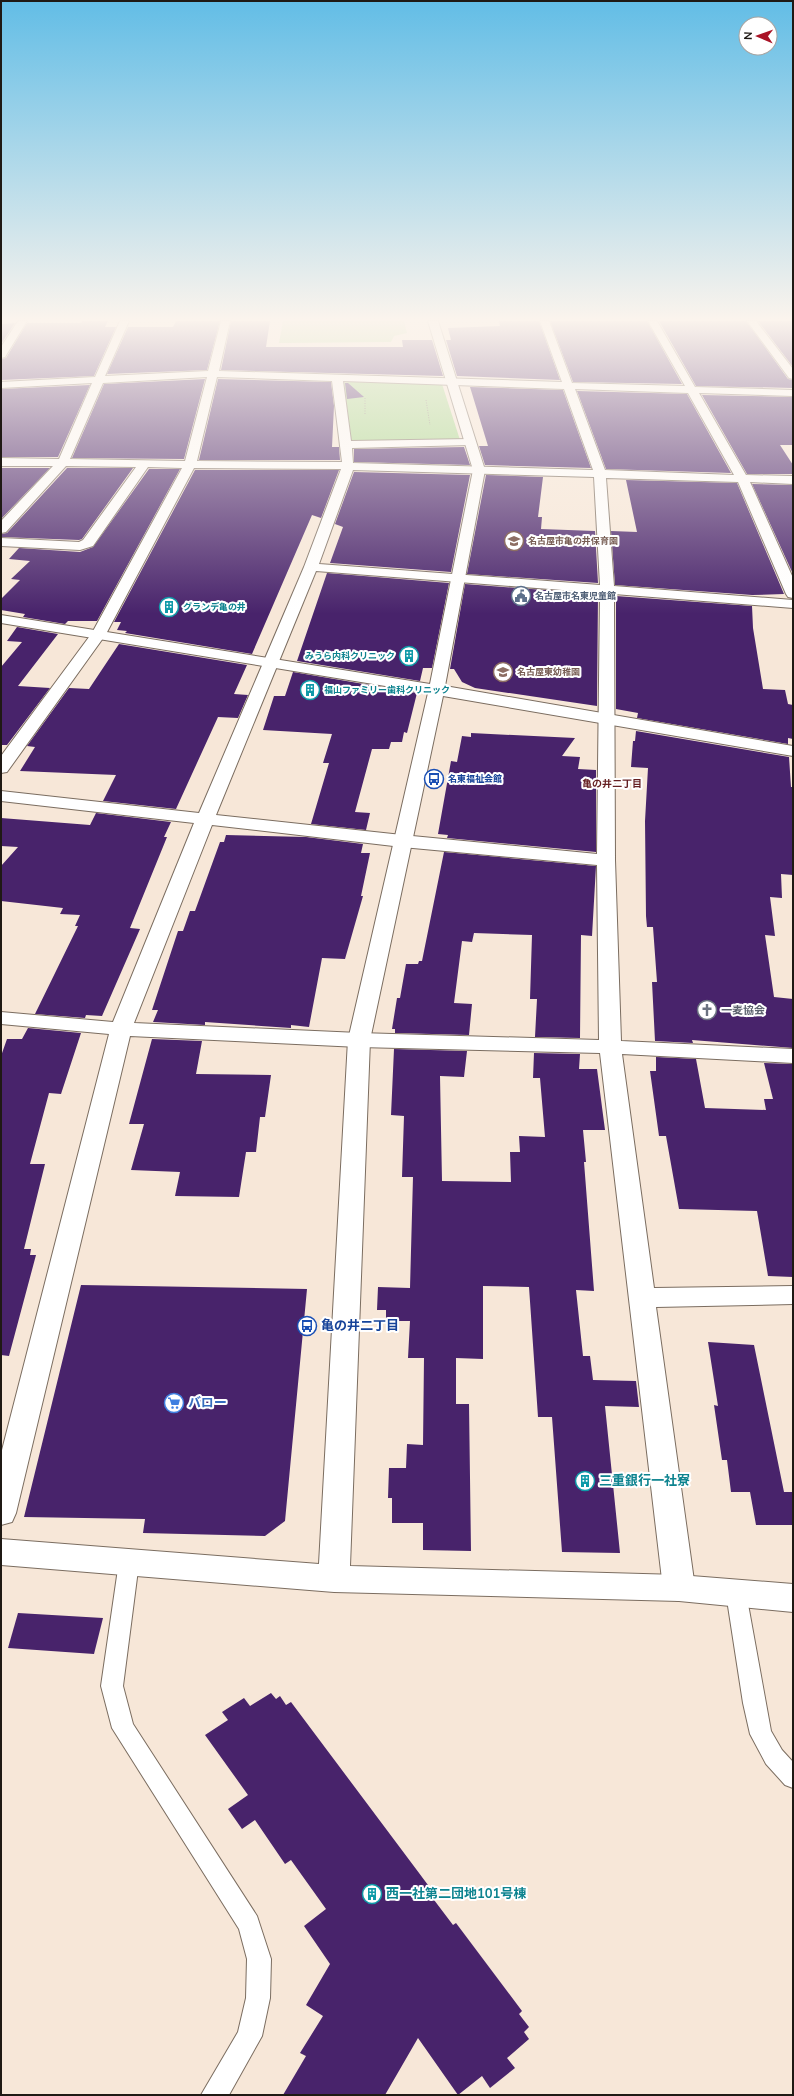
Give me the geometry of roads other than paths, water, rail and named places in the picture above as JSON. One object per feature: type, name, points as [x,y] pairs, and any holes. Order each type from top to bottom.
[{"type":"street","points":[[1,529],[62,463],[82,419]]},
{"type":"street","points":[[1,768],[99,634],[190,464],[201,419]]},
{"type":"street","points":[[1,1513],[121,1029],[205,819],[311,567],[348,466],[342,419]]},
{"type":"street","points":[[334,1579],[359,1040],[436,691],[479,470],[463,419]]},
{"type":"street","points":[[579,419],[600,474],[608,590],[606,860],[610,1047],[679,1588]]},
{"type":"street","points":[[707,419],[742,478],[793,594]]},
{"type":"street","points":[[346,445],[470,442]]},
{"type":"street","points":[[1,462],[348,466],[793,480]]},
{"type":"street","points":[[1,542],[80,546],[88,542],[144,464]]},
{"type":"street","points":[[311,567],[793,604]]},
{"type":"street","points":[[1,619],[606,718],[793,751]]},
{"type":"street","points":[[1,796],[402,841],[606,860]]},
{"type":"street","points":[[1,1018],[121,1029],[359,1040],[610,1047],[793,1056]]},
{"type":"street","points":[[641,1298],[793,1295]]},
{"type":"street","points":[[1,1552],[334,1579],[679,1588],[793,1598]]},
{"type":"lane","points":[[130,1562],[112,1686],[123,1728],[249,1924],[259,1959],[258,1998],[250,2036],[214,2095]]},
{"type":"lane","points":[[736,1593],[754,1703],[761,1734],[774,1757],[793,1778]]},
{"type":"place","name":"名古屋市亀の井保育園","points":[[514,541]]},
{"type":"place","name":"名古屋市名東児童館","points":[[521,596]]},
{"type":"place","name":"グランデ亀の井","points":[[169,607]]},
{"type":"place","name":"みうら内科クリニック","points":[[409,656]]},
{"type":"place","name":"名古屋東幼稚園","points":[[503,672]]},
{"type":"place","name":"福山ファミリー歯科クリニック","points":[[310,690]]},
{"type":"place","name":"名東福祉会館","points":[[434,779]]},
{"type":"place","name":"一麦協会","points":[[707,1010]]},
{"type":"place","name":"亀の井二丁目","points":[[307,1326]]},
{"type":"place","name":"バロー","points":[[174,1403]]},
{"type":"place","name":"三重銀行一社寮","points":[[585,1481]]},
{"type":"place","name":"西一社第二団地101号棟","points":[[372,1894]]},
{"type":"district","name":"亀の井二丁目","points":[[612,784]]}]
